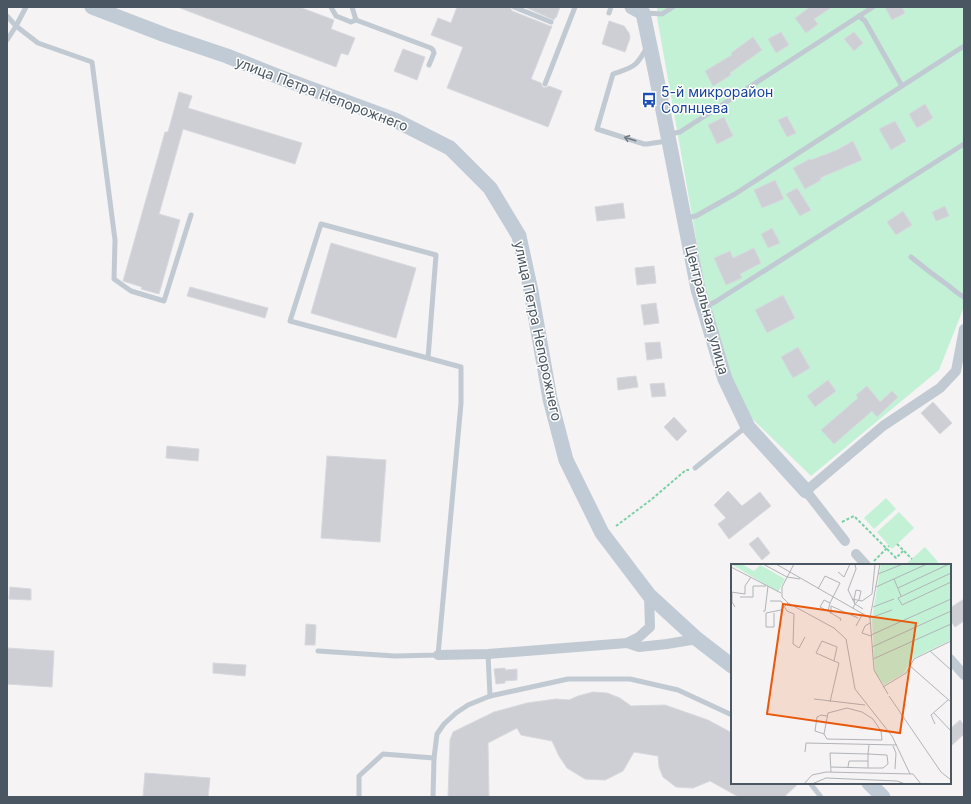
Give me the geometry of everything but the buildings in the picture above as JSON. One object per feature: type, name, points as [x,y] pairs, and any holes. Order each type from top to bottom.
[{"type":"street","name":"улица Петра Непорожнего","points":[[92,7],[165,35],[227,56],[395,120],[450,148],[490,188],[519,236],[532,291],[550,399],[566,460],[602,533],[649,595],[697,639],[731,665]]},
{"type":"street","name":"Центральная улица","points":[[640,9],[649,42],[698,289],[724,379],[748,426],[806,491],[845,541]]},
{"type":"street","points":[[806,491],[883,426],[940,388],[956,371],[964,330]]},
{"type":"street","points":[[856,554],[865,564]]},
{"type":"street","points":[[438,655],[488,654],[627,643],[639,637],[650,627],[649,595]]},
{"type":"street","points":[[627,643],[639,647],[697,639]]},
{"type":"street","points":[[951,660],[964,675]]},
{"type":"street","points":[[871,784],[883,797]]},
{"type":"lane","points":[[7,40],[26,7]]},
{"type":"lane","points":[[331,7],[336,16],[351,22],[356,20],[431,48],[434,50],[434,53],[430,65]]},
{"type":"lane","points":[[352,7],[356,20]]},
{"type":"lane","points":[[514,7],[551,22]]},
{"type":"lane","points":[[545,84],[575,7]]},
{"type":"lane","points":[[609,13],[611,7]]},
{"type":"lane","points":[[640,9],[662,14],[673,7]]},
{"type":"lane","points":[[649,42],[641,58],[633,67],[613,74],[597,129],[644,144],[668,138],[680,132],[873,7]]},
{"type":"lane","points":[[7,16],[16,26],[38,44],[92,62],[115,240],[114,279],[131,291],[164,300],[191,215]]},
{"type":"lane","points":[[860,16],[865,21],[902,86]]},
{"type":"lane","points":[[684,218],[696,216],[735,194],[964,46]]},
{"type":"lane","points":[[703,307],[715,302],[964,144]]},
{"type":"lane","points":[[318,651],[395,656],[438,655],[461,403],[461,366],[428,358],[290,321],[321,224],[436,255],[428,358]]},
{"type":"lane","points":[[911,257],[959,295],[964,297]]},
{"type":"lane","points":[[695,468],[748,426]]},
{"type":"lane","points":[[488,654],[490,696]]},
{"type":"lane","points":[[433,797],[434,758],[437,734],[444,724],[456,713],[490,696],[568,679],[630,679],[678,690],[731,715]]},
{"type":"lane","points":[[359,797],[359,776],[383,754],[434,758]]},
{"type":"lane","points":[[811,784],[821,797]]},
{"type":"path","points":[[616,526],[652,499],[686,470],[695,468]]},
{"type":"path","points":[[839,524],[854,516],[896,558],[903,551]]},
{"type":"path","points":[[897,544],[912,559]]},
{"type":"path","points":[[872,564],[889,546]]},
{"type":"green space","points":[[657,7],[964,7],[964,307],[939,370],[811,476],[731,398],[705,289],[657,17]]},
{"type":"green space","points":[[886,498],[896,509],[874,529],[864,518]]},
{"type":"green space","points":[[899,512],[914,528],[892,549],[877,532]]},
{"type":"green space","points":[[925,547],[938,562],[936,564],[906,564]]},
{"type":"place","name":"5-й микрорайон Солнцева","points":[[649,100]]}]
